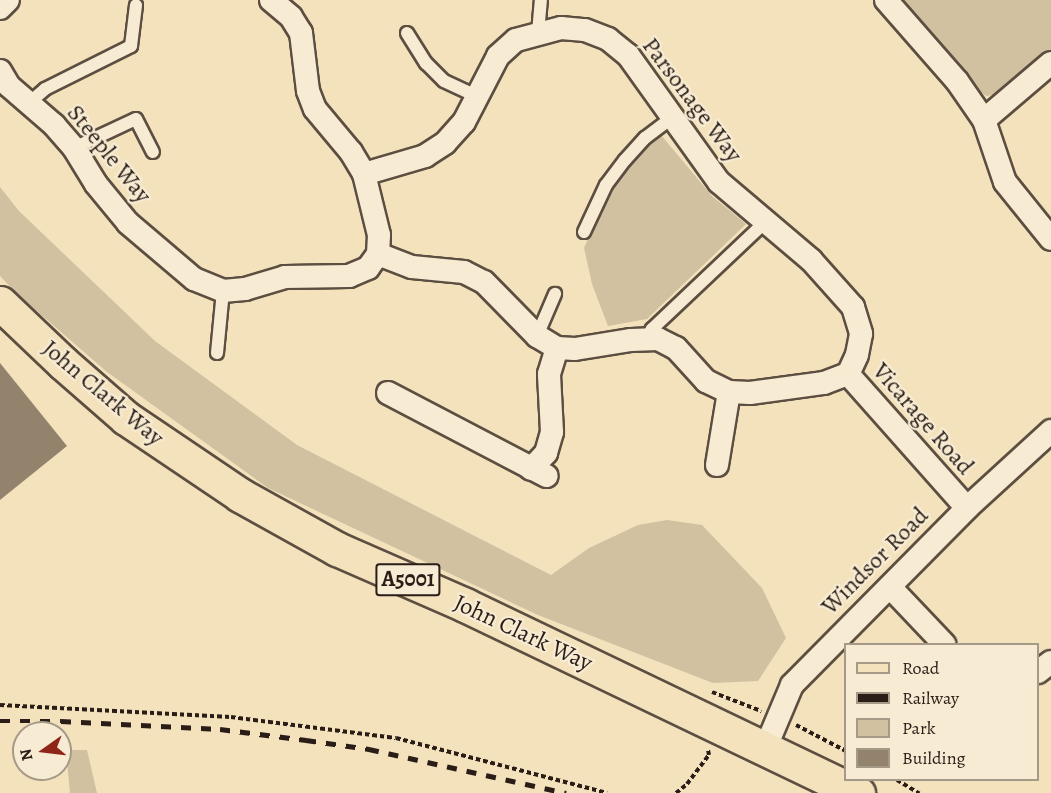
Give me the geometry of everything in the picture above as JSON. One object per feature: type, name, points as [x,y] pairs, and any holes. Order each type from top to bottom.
[{"type":"main road","name":"John Clark Way","points":[[0,303],[63,363],[126,418],[240,495],[337,549],[465,605],[858,793]]},
{"type":"street","points":[[0,8],[8,0]]},
{"type":"street","points":[[223,291],[245,289],[285,277],[349,276],[368,268],[378,254],[379,235],[364,174],[351,152],[315,109],[308,91],[302,33],[291,17],[271,0]]},
{"type":"street","points":[[886,0],[957,81],[984,120],[1005,182],[1051,239]]},
{"type":"street","name":"Parsonage Way","points":[[364,174],[424,156],[445,142],[464,122],[498,56],[516,40],[561,28],[585,30],[608,39],[628,55],[719,182],[811,260],[853,307],[861,334],[857,356],[848,374]]},
{"type":"street","points":[[984,120],[1051,63]]},
{"type":"street","name":"Steeple Way","points":[[0,71],[9,86],[54,125],[74,148],[96,184],[128,223],[194,279],[223,291]]},
{"type":"street","points":[[378,254],[412,267],[464,272],[484,282],[537,336],[557,348],[549,374],[552,432],[539,473],[388,393]]},
{"type":"street","name":"Vicarage Road","points":[[557,348],[575,349],[657,339],[676,348],[706,381],[729,392],[750,393],[824,383],[848,374],[967,508]]},
{"type":"street","points":[[717,465],[729,392]]},
{"type":"street","name":"Windsor Road","points":[[765,749],[792,685],[967,508],[1051,431]]},
{"type":"street","points":[[890,587],[942,643]]},
{"type":"street","points":[[1039,671],[1051,662]]},
{"type":"lane","points":[[538,33],[541,0]]},
{"type":"lane","points":[[29,103],[45,89],[131,46],[136,5]]},
{"type":"lane","points":[[407,33],[426,63],[444,81],[476,96]]},
{"type":"lane","points":[[584,232],[606,185],[625,160],[645,138],[672,118]]},
{"type":"lane","points":[[74,148],[136,119],[153,152]]},
{"type":"lane","points":[[646,339],[652,329],[765,222]]},
{"type":"lane","points":[[217,353],[223,291]]},
{"type":"lane","points":[[537,336],[555,294]]},
{"type":"path","points":[[707,690],[728,697]]},
{"type":"path","points":[[0,705],[231,717],[396,738],[607,793]]},
{"type":"path","points":[[804,729],[844,750]]},
{"type":"path","points":[[676,793],[687,784],[709,755],[706,740]]},
{"type":"path","points":[[899,781],[919,793]]},
{"type":"green space","points":[[896,0],[1051,0],[1051,51],[1007,93],[986,96],[964,80]]},
{"type":"green space","points":[[661,135],[712,196],[746,224],[647,319],[608,326],[592,284],[584,248],[605,201],[627,166]]},
{"type":"green space","points":[[0,187],[19,211],[155,341],[297,445],[551,575],[589,548],[638,525],[667,520],[702,525],[762,588],[786,638],[758,681],[713,683],[538,615],[268,488],[107,372],[15,292],[0,276]]},
{"type":"green space","points":[[72,750],[87,750],[97,793],[70,793]]},
{"type":"building","points":[[0,363],[67,446],[0,500]]},
{"type":"railway","points":[[0,721],[61,721],[220,729],[369,749],[566,793]]}]
